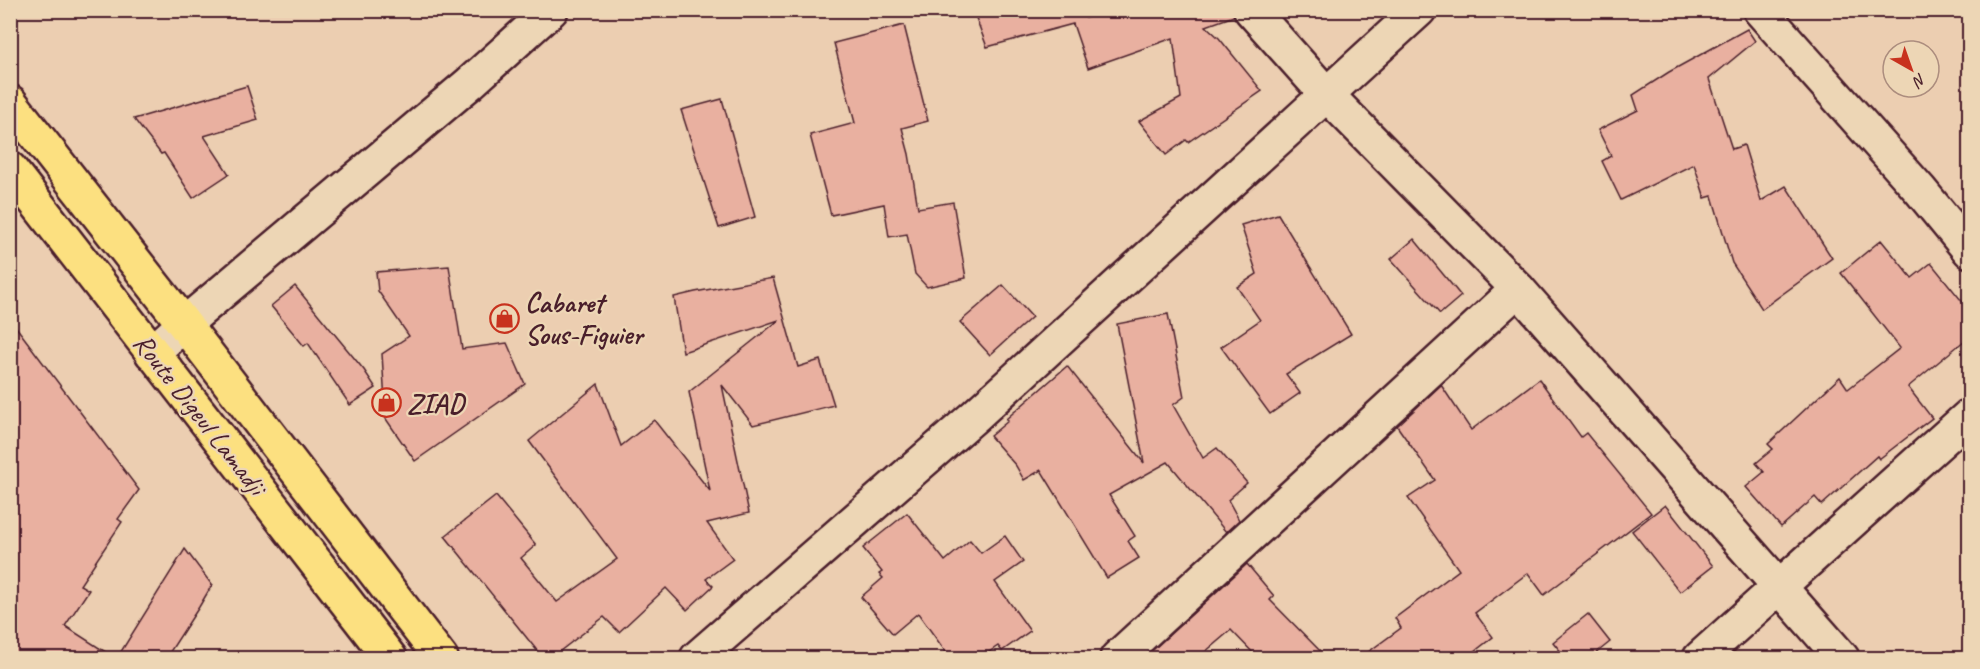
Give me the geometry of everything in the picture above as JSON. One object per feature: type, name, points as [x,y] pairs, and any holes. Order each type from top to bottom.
[{"type":"main road","points":[[10,102],[441,658]]},
{"type":"main road","name":"Route Digeul Lamadji","points":[[10,169],[390,658]]},
{"type":"street","points":[[153,353],[184,324],[470,83],[551,10]]},
{"type":"street","points":[[1251,10],[1326,94],[1518,289],[1842,658]]},
{"type":"street","points":[[697,658],[976,415],[1419,10]]},
{"type":"street","points":[[1760,10],[1920,190],[1970,250]]},
{"type":"street","points":[[1117,658],[1518,289]]},
{"type":"street","points":[[1700,658],[1970,415]]},
{"type":"building","points":[[973,10],[1085,10],[1086,18],[1109,10],[1233,10],[1234,16],[1206,26],[1219,38],[1262,91],[1166,155],[1139,121],[1181,98],[1173,38],[1088,68],[1073,24],[987,47]]},
{"type":"building","points":[[904,25],[928,121],[902,128],[918,208],[953,202],[966,278],[927,287],[915,274],[907,234],[889,237],[884,204],[831,215],[810,135],[855,123],[834,43]]},
{"type":"building","points":[[1747,29],[1755,41],[1709,79],[1732,149],[1744,145],[1761,201],[1786,186],[1832,258],[1762,309],[1732,263],[1712,196],[1705,198],[1694,164],[1621,200],[1602,161],[1611,156],[1598,130],[1638,110],[1633,95],[1669,72]]},
{"type":"building","points":[[247,86],[258,120],[204,136],[229,174],[193,198],[164,153],[161,154],[134,119]]},
{"type":"building","points":[[722,99],[755,217],[719,228],[681,110]]},
{"type":"building","points":[[1278,214],[1351,334],[1286,374],[1300,393],[1270,414],[1221,347],[1260,320],[1237,287],[1257,274],[1241,225]]},
{"type":"building","points":[[1414,239],[1461,296],[1440,314],[1391,259]]},
{"type":"building","points":[[1881,240],[1912,278],[1931,263],[1970,311],[1970,336],[1908,387],[1932,418],[1879,459],[1877,456],[1822,505],[1815,497],[1781,527],[1746,487],[1764,472],[1756,463],[1773,449],[1768,444],[1840,377],[1848,389],[1900,348],[1841,273]]},
{"type":"building","points":[[449,266],[462,349],[507,343],[525,384],[415,461],[386,419],[382,354],[409,336],[378,291],[376,272]]},
{"type":"building","points":[[773,278],[798,367],[820,360],[834,405],[753,425],[722,385],[749,513],[707,523],[733,559],[706,579],[713,586],[687,610],[666,588],[619,632],[604,617],[551,658],[543,658],[445,536],[496,496],[536,545],[521,558],[557,602],[617,559],[529,441],[598,384],[621,446],[654,420],[710,491],[689,392],[779,320],[683,352],[674,297]]},
{"type":"building","points":[[1003,285],[1032,317],[990,355],[960,322]]},
{"type":"building","points":[[295,286],[376,388],[350,405],[308,343],[304,346],[271,306]]},
{"type":"building","points":[[1168,314],[1184,397],[1173,405],[1203,458],[1217,448],[1247,483],[1228,500],[1239,520],[1226,532],[1168,462],[1109,495],[1135,536],[1128,541],[1139,558],[1107,578],[1041,470],[1024,480],[1016,466],[990,436],[1008,421],[1006,419],[1067,366],[1144,463],[1117,324]]},
{"type":"building","points":[[10,319],[139,490],[118,519],[122,522],[80,585],[89,590],[65,626],[115,658],[10,658]]},
{"type":"building","points":[[1539,379],[1581,437],[1586,433],[1651,513],[1544,595],[1528,573],[1475,613],[1493,637],[1466,658],[1360,658],[1401,628],[1395,618],[1459,570],[1408,498],[1435,480],[1397,426],[1441,385],[1471,430]]},
{"type":"building","points":[[1665,505],[1713,566],[1680,592],[1632,531]]},
{"type":"building","points":[[907,513],[945,561],[970,540],[981,553],[1005,536],[1023,562],[995,582],[1030,631],[1002,651],[998,646],[980,658],[950,658],[918,613],[893,634],[861,597],[883,578],[879,574],[882,572],[863,548]]},
{"type":"building","points":[[185,549],[212,585],[199,607],[166,658],[117,658]]},
{"type":"building","points":[[1247,564],[1274,596],[1270,600],[1327,658],[1258,658],[1231,630],[1198,658],[1144,658]]},
{"type":"building","points":[[1588,614],[1610,642],[1590,658],[1566,658],[1553,642]]},
{"type":"place","name":"Cabaret Sous-Figuier","points":[[504,318]]},
{"type":"place","name":"ZIAD","points":[[386,403]]}]
